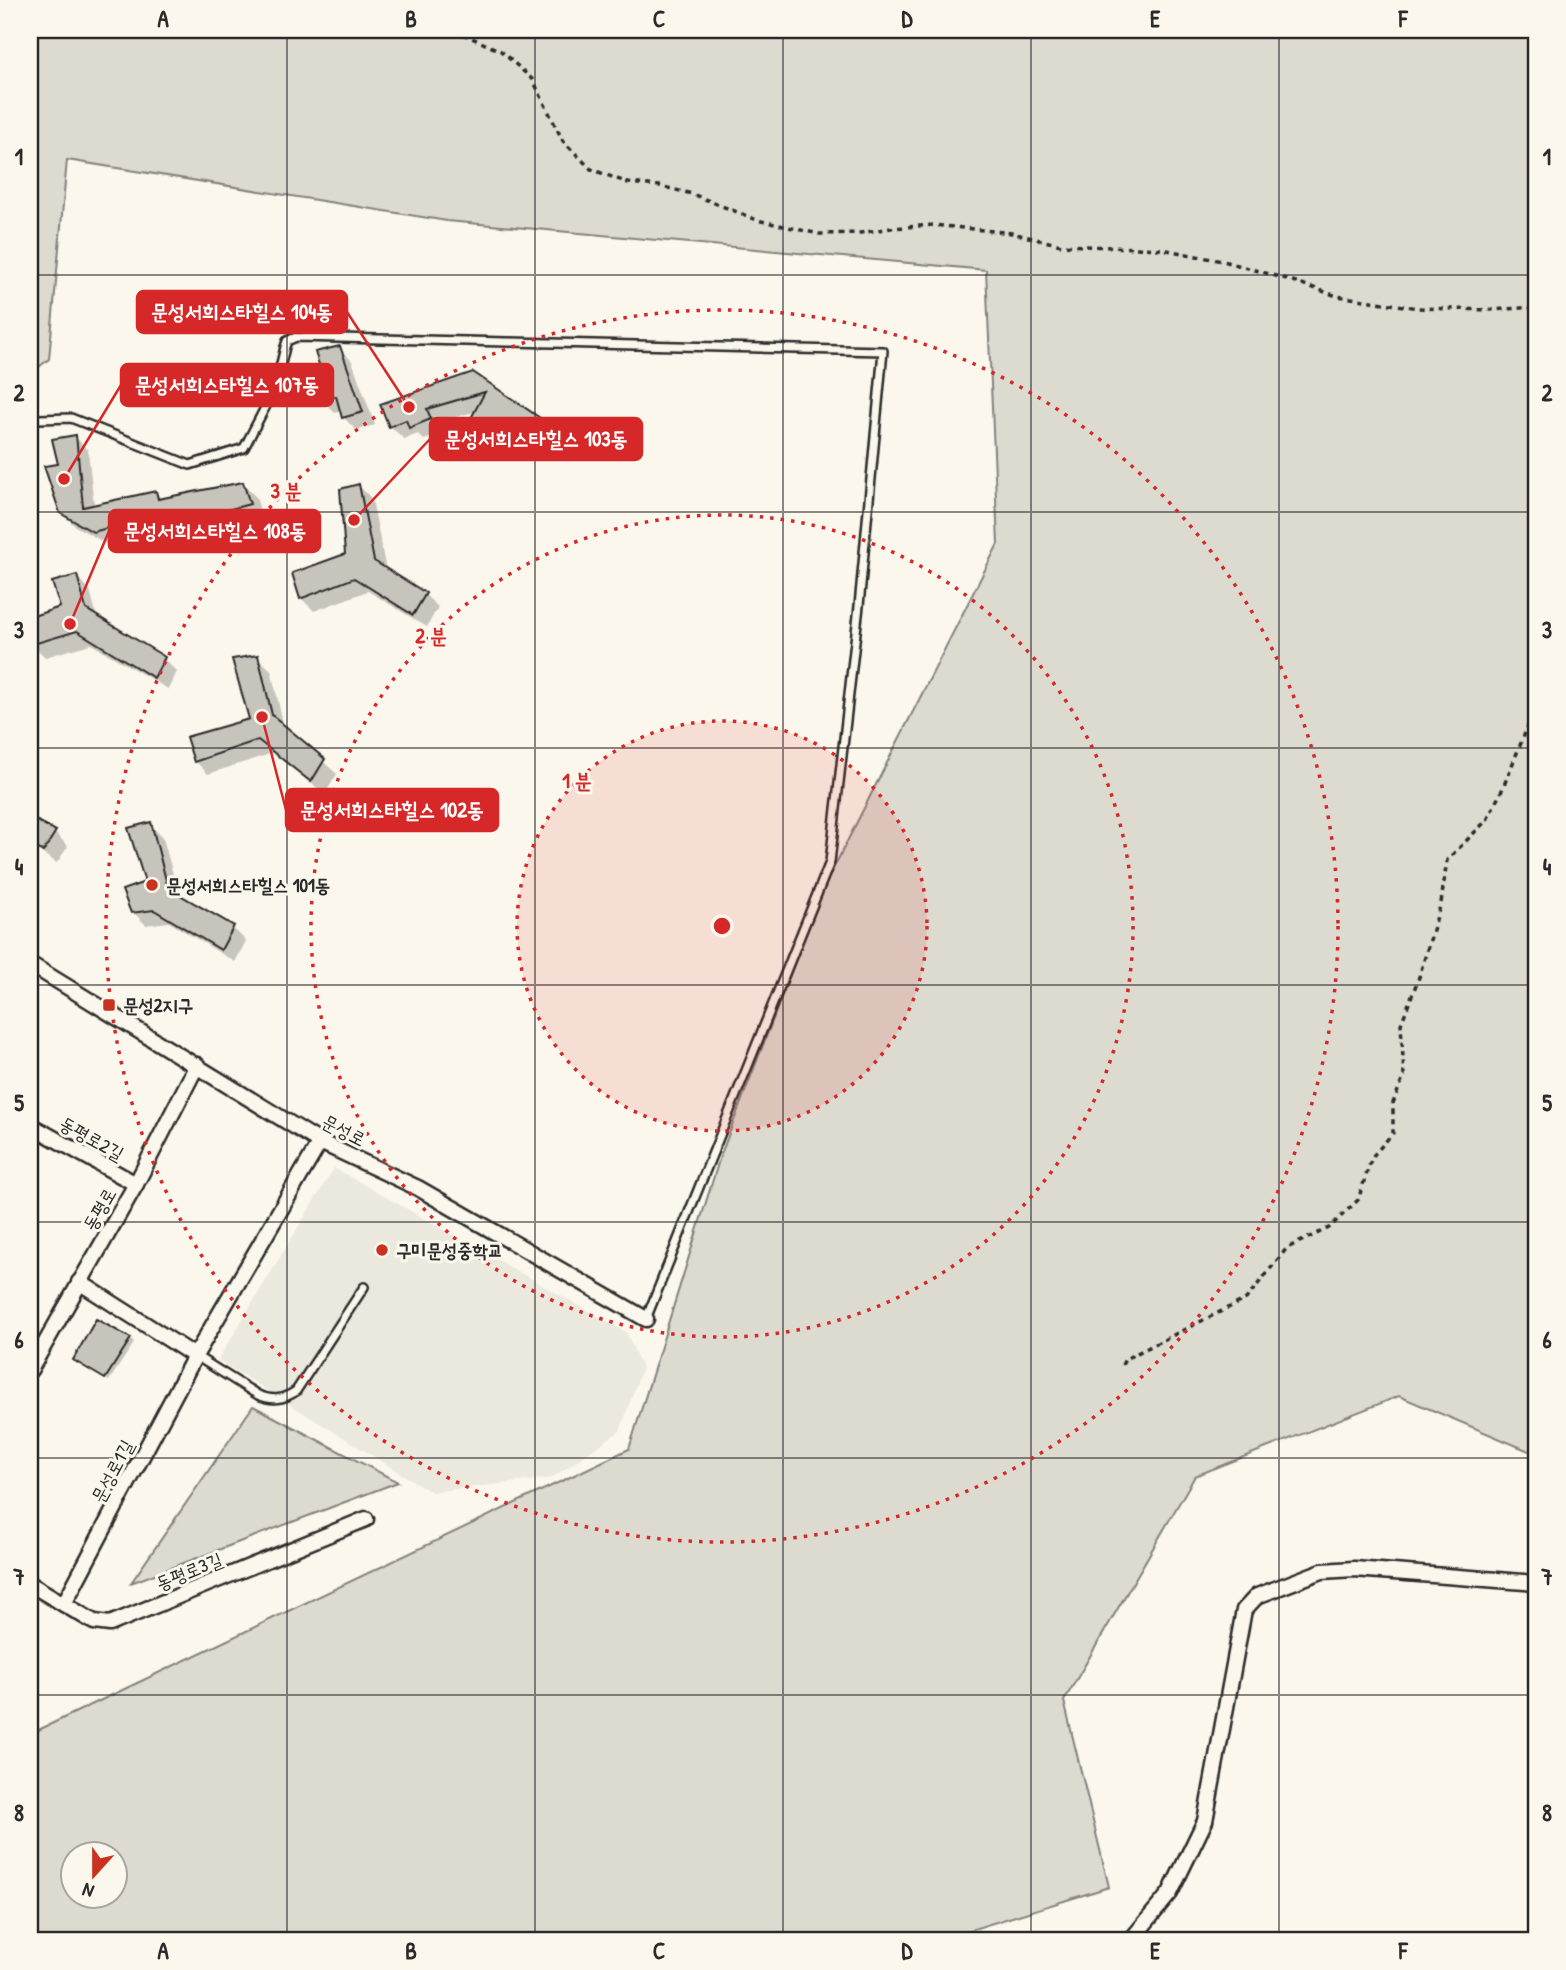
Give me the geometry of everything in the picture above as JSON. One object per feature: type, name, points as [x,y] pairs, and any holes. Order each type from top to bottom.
[{"type":"street","name":"문성로","points":[[30,964],[320,1142],[418,1188],[646,1319]]},
{"type":"street","name":"동평로","points":[[30,1370],[136,1184],[197,1065]]},
{"type":"street","name":"동평로2길","points":[[30,1125],[136,1184]]},
{"type":"street","name":"문성로1길","points":[[64,1604],[195,1356],[320,1142]]},
{"type":"street","points":[[79,1282],[195,1356]]},
{"type":"street","name":"동평로3길","points":[[30,1584],[94,1622],[110,1624],[366,1519]]},
{"type":"street","points":[[1131,1940],[1170,1893],[1205,1821],[1244,1610],[1256,1595],[1322,1571],[1353,1569],[1536,1583]]},
{"type":"lane","points":[[30,422],[39,419],[71,418],[190,465],[244,448],[268,402],[285,346],[296,337],[883,351],[859,606],[830,862],[646,1319]]},
{"type":"lane","points":[[195,1356],[267,1399],[288,1397],[296,1391],[364,1287]]},
{"type":"path","points":[[150,30],[264,30]]},
{"type":"path","points":[[454,30],[501,51],[533,80],[563,141],[591,169],[628,183],[660,186],[692,194],[757,220],[819,234],[860,233],[934,225],[1013,233],[1061,245],[1163,248],[1227,262],[1337,296],[1418,308],[1490,310],[1536,307]]},
{"type":"path","points":[[1122,1365],[1125,1359],[1246,1299],[1287,1248],[1329,1228],[1358,1200],[1372,1157],[1393,1133],[1393,1103],[1404,1076],[1401,1024],[1419,977],[1441,903],[1447,860],[1487,820],[1536,706]]},
{"type":"shaded area","points":[[30,30],[1536,30],[1536,1454],[1399,1396],[1195,1476],[1064,1701],[1109,1887],[938,1940],[30,1940],[30,1734],[629,1449],[720,1157],[823,889],[998,544],[986,270],[447,221],[67,160],[49,359],[30,374]]},
{"type":"shaded area","name":"구미문성중학교","points":[[334,1168],[626,1332],[642,1368],[620,1431],[552,1478],[431,1492],[218,1360]]},
{"type":"shaded area","points":[[253,1406],[398,1482],[131,1583]]},
{"type":"building","points":[[340,346],[363,412],[342,418],[336,396],[320,401],[314,380],[323,377],[315,352]]},
{"type":"building","points":[[473,372],[540,418],[527,439],[502,423],[495,435],[470,420],[485,392],[427,409],[431,419],[409,428],[406,420],[389,427],[380,404]]},
{"type":"building","points":[[76,435],[83,507],[156,491],[158,499],[243,482],[250,504],[177,523],[174,510],[93,532],[60,513],[44,466],[58,464],[52,439]]},
{"type":"building","points":[[359,484],[374,561],[426,593],[413,615],[354,578],[300,599],[292,573],[345,554],[340,489]]},
{"type":"building","points":[[77,575],[86,609],[165,657],[154,678],[77,631],[30,645],[30,617],[60,607],[52,582]]},
{"type":"building","points":[[258,655],[272,715],[325,759],[311,782],[258,740],[194,762],[186,737],[249,719],[232,659]]},
{"type":"building","points":[[30,817],[56,831],[43,852],[30,843]]},
{"type":"building","name":"문성서희스타힐스 101동","points":[[151,822],[168,888],[234,926],[221,950],[154,910],[131,913],[122,890],[145,882],[128,828]]},
{"type":"building","points":[[96,1319],[131,1338],[105,1379],[73,1360]]},
{"type":"place","name":"문성서희스타힐스 104동","points":[[409,407]]},
{"type":"place","name":"문성서희스타힐스 107동","points":[[64,479]]},
{"type":"place","name":"문성서희스타힐스 103동","points":[[354,520]]},
{"type":"place","name":"문성서희스타힐스 108동","points":[[70,624]]},
{"type":"place","name":"문성서희스타힐스 102동","points":[[262,717]]},
{"type":"place","name":"문성서희스타힐스 101동","points":[[152,885]]},
{"type":"place","name":"문성2지구","points":[[109,1005]]},
{"type":"place","name":"구미문성중학교","points":[[382,1250]]}]
